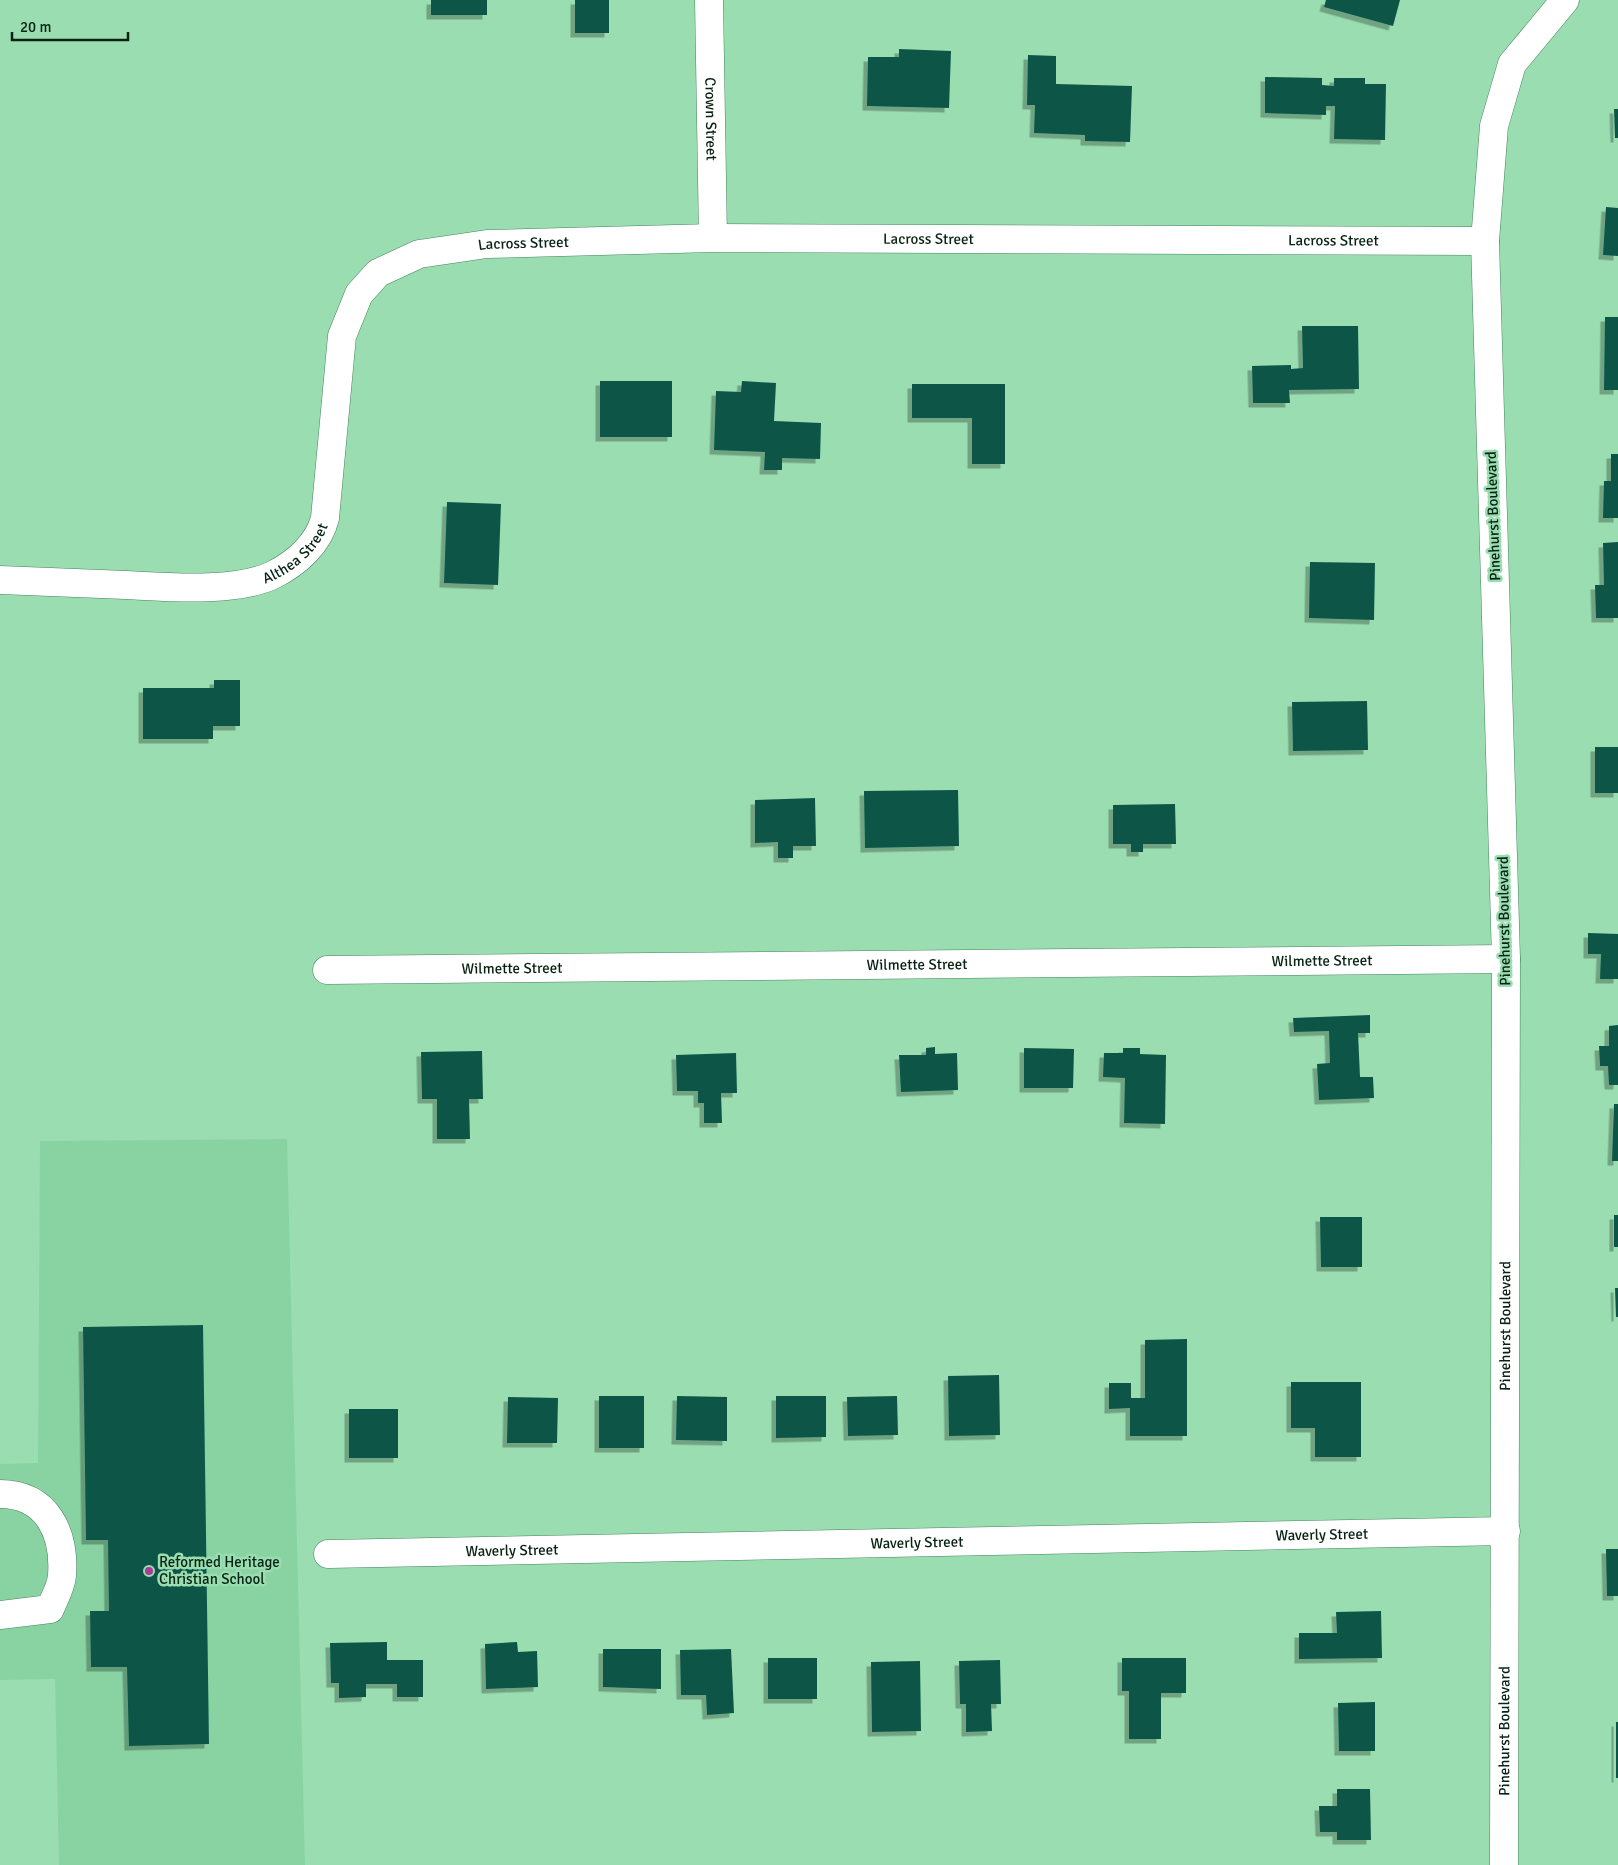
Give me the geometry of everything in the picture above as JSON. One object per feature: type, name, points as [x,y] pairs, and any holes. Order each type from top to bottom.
[{"type":"street","name":"Crown Street","points":[[709,0],[713,238]]},
{"type":"street","name":"Pinehurst Boulevard","points":[[1504,1865],[1506,958],[1485,241],[1494,126],[1512,64],[1565,0]]},
{"type":"street","name":"Lacross Street","points":[[378,273],[419,254],[487,244],[713,238],[1485,241]]},
{"type":"street","name":"Althea Street","points":[[0,580],[184,587],[243,583],[272,575],[292,563],[312,545],[321,533],[325,518],[342,336],[359,294],[378,273]]},
{"type":"street","name":"Wilmette Street","points":[[327,970],[1506,958]]},
{"type":"street","points":[[0,1494],[14,1494],[36,1504],[53,1520],[60,1539],[62,1578],[50,1609],[0,1615]]},
{"type":"street","name":"Waverly Street","points":[[328,1554],[1506,1531]]},
{"type":"shaded area","name":"Reformed Heritage Christian School","points":[[287,1139],[305,1865],[59,1865],[55,1679],[0,1680],[0,1464],[38,1463],[40,1141]]},
{"type":"building","points":[[431,0],[487,0],[487,15],[431,15]]},
{"type":"building","points":[[575,0],[609,0],[609,33],[575,33]]},
{"type":"building","points":[[1326,0],[1400,0],[1393,26],[1324,7]]},
{"type":"building","points":[[899,49],[951,51],[949,108],[867,106],[868,57],[899,57]]},
{"type":"building","points":[[1028,55],[1056,56],[1056,84],[1132,86],[1130,142],[1085,141],[1085,135],[1034,133],[1035,105],[1027,105]]},
{"type":"building","points":[[1265,77],[1322,78],[1322,85],[1334,86],[1334,78],[1365,78],[1365,84],[1386,84],[1385,140],[1334,139],[1335,106],[1326,106],[1326,115],[1265,113]]},
{"type":"building","points":[[1614,109],[1618,109],[1618,138],[1615,138]]},
{"type":"building","points":[[1606,207],[1618,208],[1618,256],[1603,255]]},
{"type":"building","points":[[1605,317],[1618,317],[1618,390],[1604,390]]},
{"type":"building","points":[[1302,326],[1358,326],[1359,389],[1289,390],[1290,403],[1253,403],[1252,366],[1291,365],[1291,369],[1303,368]]},
{"type":"building","points":[[600,381],[672,381],[672,437],[600,437]]},
{"type":"building","points":[[742,381],[776,383],[774,421],[821,423],[820,459],[782,458],[782,470],[764,470],[765,452],[714,450],[716,391],[741,392]]},
{"type":"building","points":[[912,384],[1005,384],[1005,464],[972,464],[972,418],[912,418]]},
{"type":"building","points":[[1611,454],[1618,454],[1618,518],[1603,518],[1604,481],[1611,481]]},
{"type":"building","points":[[447,502],[501,504],[498,585],[444,583]]},
{"type":"building","points":[[1618,542],[1618,618],[1596,618],[1595,585],[1604,585],[1603,543]]},
{"type":"building","points":[[1310,562],[1375,563],[1374,620],[1309,618]]},
{"type":"building","points":[[214,680],[240,680],[240,726],[213,726],[213,739],[143,739],[143,688],[214,688]]},
{"type":"building","points":[[1367,701],[1368,750],[1293,751],[1292,702]]},
{"type":"building","points":[[1595,747],[1618,747],[1618,793],[1595,793]]},
{"type":"building","points":[[958,790],[959,846],[865,848],[864,791]]},
{"type":"building","points":[[815,798],[816,846],[793,846],[793,858],[778,858],[778,842],[755,843],[755,800]]},
{"type":"building","points":[[1175,804],[1176,844],[1143,844],[1143,852],[1131,852],[1131,844],[1113,844],[1113,805]]},
{"type":"building","points":[[1588,933],[1618,934],[1618,979],[1600,979],[1601,954],[1588,954]]},
{"type":"building","points":[[1370,1015],[1370,1033],[1358,1033],[1360,1077],[1373,1077],[1374,1098],[1319,1100],[1317,1064],[1330,1063],[1329,1031],[1294,1032],[1293,1018]]},
{"type":"building","points":[[1618,1025],[1618,1085],[1609,1085],[1608,1066],[1600,1066],[1599,1046],[1609,1046],[1609,1026]]},
{"type":"building","points":[[935,1047],[935,1054],[957,1053],[958,1090],[901,1092],[899,1055],[926,1055],[926,1048]]},
{"type":"building","points":[[1024,1048],[1074,1049],[1073,1088],[1024,1088]]},
{"type":"building","points":[[1123,1048],[1140,1048],[1140,1054],[1166,1055],[1165,1124],[1124,1123],[1125,1078],[1103,1077],[1104,1053],[1123,1053]]},
{"type":"building","points":[[482,1051],[483,1099],[469,1099],[470,1139],[437,1139],[437,1099],[422,1099],[421,1052]]},
{"type":"building","points":[[736,1053],[737,1093],[721,1093],[722,1123],[704,1123],[704,1103],[698,1103],[698,1091],[677,1091],[676,1055]]},
{"type":"building","points":[[1614,1104],[1618,1104],[1618,1161],[1612,1161]]},
{"type":"building","points":[[1614,1215],[1618,1215],[1618,1247],[1614,1247]]},
{"type":"building","points":[[1320,1217],[1362,1217],[1362,1267],[1321,1267]]},
{"type":"building","points":[[1615,1288],[1618,1288],[1618,1317],[1616,1317]]},
{"type":"building","points":[[203,1325],[209,1744],[129,1746],[127,1667],[91,1667],[90,1611],[109,1611],[108,1540],[86,1540],[83,1327]]},
{"type":"building","points":[[1187,1339],[1187,1436],[1130,1436],[1130,1408],[1109,1409],[1109,1383],[1131,1383],[1131,1398],[1145,1398],[1145,1340]]},
{"type":"building","points":[[999,1375],[1000,1435],[949,1436],[948,1376]]},
{"type":"building","points":[[1291,1382],[1361,1382],[1361,1457],[1315,1457],[1315,1428],[1291,1428]]},
{"type":"building","points":[[599,1396],[644,1396],[644,1448],[599,1448]]},
{"type":"building","points":[[677,1396],[727,1397],[727,1441],[676,1440]]},
{"type":"building","points":[[776,1396],[826,1396],[826,1437],[776,1438]]},
{"type":"building","points":[[897,1396],[898,1435],[848,1436],[847,1397]]},
{"type":"building","points":[[508,1397],[558,1398],[557,1443],[507,1443]]},
{"type":"building","points":[[349,1409],[398,1409],[398,1458],[349,1458]]},
{"type":"building","points":[[1606,1549],[1618,1549],[1618,1596],[1607,1596]]},
{"type":"building","points":[[1381,1611],[1382,1658],[1299,1659],[1299,1633],[1337,1633],[1336,1612]]},
{"type":"building","points":[[387,1642],[387,1660],[423,1660],[423,1697],[397,1697],[397,1684],[366,1684],[366,1697],[339,1698],[339,1683],[331,1683],[330,1643]]},
{"type":"building","points":[[517,1642],[518,1652],[537,1651],[538,1687],[486,1689],[485,1644]]},
{"type":"building","points":[[603,1649],[661,1649],[661,1689],[603,1687]]},
{"type":"building","points":[[731,1649],[734,1713],[707,1715],[706,1695],[681,1695],[680,1650]]},
{"type":"building","points":[[768,1658],[817,1658],[817,1699],[768,1699]]},
{"type":"building","points":[[1122,1658],[1186,1658],[1186,1693],[1161,1693],[1161,1739],[1129,1739],[1129,1691],[1122,1691]]},
{"type":"building","points":[[1000,1660],[1001,1704],[991,1704],[992,1731],[966,1732],[966,1704],[960,1704],[959,1661]]},
{"type":"building","points":[[920,1661],[921,1731],[872,1732],[871,1662]]},
{"type":"building","points":[[1375,1702],[1375,1751],[1339,1751],[1338,1703]]},
{"type":"building","points":[[1616,1722],[1618,1722],[1618,1778],[1616,1778]]},
{"type":"building","points":[[1337,1789],[1370,1789],[1371,1840],[1337,1840],[1337,1832],[1320,1832],[1319,1806],[1337,1806]]},
{"type":"place","name":"Reformed Heritage Christian School","points":[[149,1571]]}]
